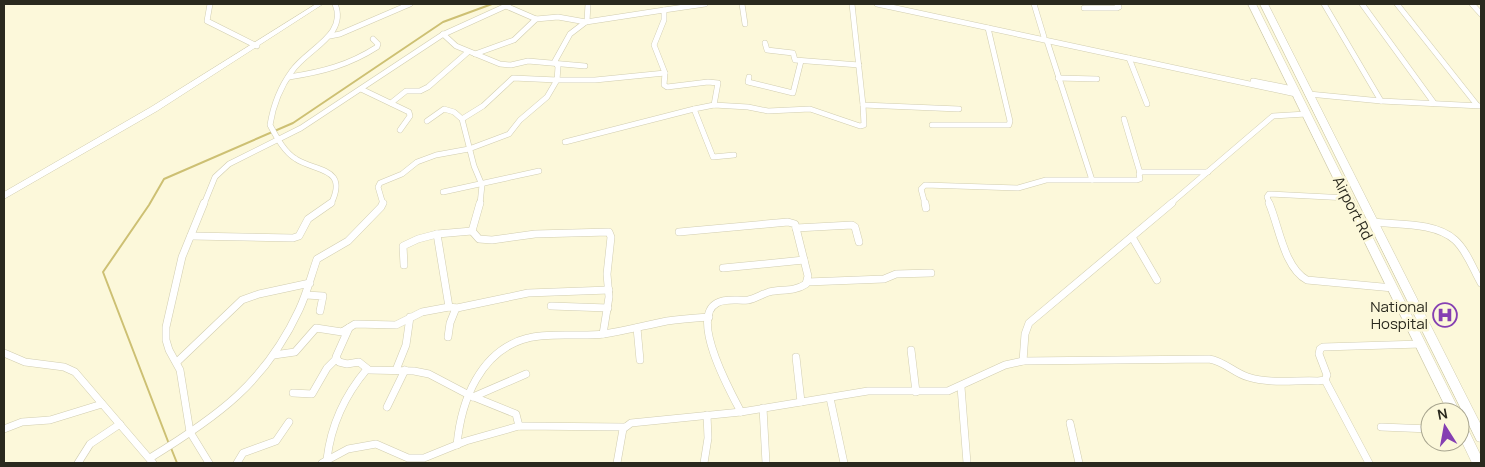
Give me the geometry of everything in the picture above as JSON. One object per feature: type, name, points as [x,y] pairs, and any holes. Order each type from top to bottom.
[{"type":"main road","name":"Airport Rd","points":[[1252,4],[1449,402]]},
{"type":"main road","points":[[1264,4],[1481,437]]},
{"type":"main road","points":[[1470,447],[1478,463]]},
{"type":"street","points":[[210,4],[207,21],[257,46]]},
{"type":"street","points":[[4,196],[154,109],[257,46],[320,4]]},
{"type":"street","points":[[191,236],[293,238],[299,236],[308,220],[329,207],[336,190],[335,180],[330,174],[319,167],[295,159],[278,139],[270,124],[273,112],[289,77],[302,58],[330,36],[335,28],[338,16],[335,4]]},
{"type":"street","points":[[330,36],[340,34],[410,4]]},
{"type":"street","points":[[6,356],[25,362],[64,367],[75,372],[152,459],[242,392],[274,355],[306,295],[317,259],[348,241],[381,207],[383,204],[378,187],[380,183],[402,174],[418,162],[436,155],[469,149],[509,134],[514,126],[552,94],[557,80],[558,67],[555,63],[557,56],[570,34],[586,22],[588,4]]},
{"type":"street","points":[[209,463],[186,434],[177,362],[169,350],[166,340],[166,326],[178,271],[215,177],[221,170],[278,139],[361,89],[443,34],[508,5],[536,19],[558,17],[586,22],[685,5],[705,4]]},
{"type":"street","points":[[742,4],[746,24]]},
{"type":"street","points":[[565,142],[714,105],[748,107],[768,111],[810,109],[860,126],[864,125],[852,4]]},
{"type":"street","points":[[877,4],[1294,91]]},
{"type":"street","points":[[895,4],[1129,58],[1294,91]]},
{"type":"street","points":[[1034,4],[1092,180]]},
{"type":"street","points":[[1084,8],[1117,8],[1119,7],[1117,4]]},
{"type":"street","points":[[1324,4],[1381,101]]},
{"type":"street","points":[[1362,4],[1434,103]]},
{"type":"street","points":[[1397,4],[1479,106]]},
{"type":"street","points":[[1472,4],[1481,14]]},
{"type":"street","points":[[664,10],[664,24],[654,40],[654,45],[665,73],[664,85],[666,87],[708,82],[718,84],[714,105]]},
{"type":"street","points":[[475,54],[514,40],[536,19]]},
{"type":"street","points":[[932,125],[1009,125],[1010,121],[988,28]]},
{"type":"street","points":[[443,34],[456,46],[503,65],[526,62],[585,66]]},
{"type":"street","points":[[289,77],[320,72],[349,64],[377,47],[378,44],[373,38]]},
{"type":"street","points":[[765,43],[767,50],[793,53],[795,60],[859,65]]},
{"type":"street","points":[[390,103],[406,91],[420,91],[428,87],[468,52]]},
{"type":"street","points":[[1129,58],[1147,104]]},
{"type":"street","points":[[748,77],[748,82],[751,84],[793,93],[801,61]]},
{"type":"street","points":[[462,119],[483,106],[513,78],[594,80],[665,73]]},
{"type":"street","points":[[1058,78],[1097,79]]},
{"type":"street","points":[[361,89],[410,114],[400,130]]},
{"type":"street","points":[[1309,94],[1381,101],[1479,106]]},
{"type":"street","points":[[863,105],[959,109]]},
{"type":"street","points":[[427,121],[444,109],[458,114],[462,119],[469,149],[482,185],[480,205],[472,232]]},
{"type":"street","points":[[694,109],[713,157],[734,155]]},
{"type":"street","points":[[1023,361],[1025,334],[1029,323],[1270,118],[1279,115],[1306,114]]},
{"type":"street","points":[[926,208],[921,189],[925,185],[1018,188],[1043,180],[1140,179],[1140,173],[1124,119]]},
{"type":"street","points":[[443,192],[482,185],[539,170]]},
{"type":"street","points":[[1140,173],[1208,172]]},
{"type":"street","points":[[1348,198],[1269,194],[1267,197],[1277,222],[1282,242],[1296,274],[1301,278],[1393,288]]},
{"type":"street","points":[[1373,222],[1434,229],[1446,233],[1459,244],[1481,283]]},
{"type":"street","points":[[679,232],[793,223],[796,228],[808,276],[807,282]]},
{"type":"street","points":[[796,228],[852,225],[855,227],[859,242]]},
{"type":"street","points":[[404,265],[403,246],[418,239],[437,234],[472,232],[479,239],[486,240],[535,234],[609,232],[608,308],[603,334]]},
{"type":"street","points":[[437,234],[452,307],[448,336]]},
{"type":"street","points":[[1132,236],[1157,280]]},
{"type":"street","points":[[723,268],[804,260]]},
{"type":"street","points":[[741,412],[712,351],[709,340],[709,317],[712,307],[718,302],[747,300],[767,293],[799,288],[807,282],[884,279],[896,274],[931,273]]},
{"type":"street","points":[[177,362],[242,300],[310,284]]},
{"type":"street","points":[[274,355],[294,352],[314,328],[342,332],[355,324],[396,325],[422,312],[528,293],[609,290]]},
{"type":"street","points":[[306,295],[323,296],[320,311]]},
{"type":"street","points":[[551,306],[608,308]]},
{"type":"street","points":[[396,370],[406,345],[410,317]]},
{"type":"street","points":[[456,445],[459,420],[471,396],[479,372],[487,362],[519,340],[530,337],[603,334],[669,321],[709,317]]},
{"type":"street","points":[[293,393],[312,394],[330,364],[336,359],[349,328]]},
{"type":"street","points":[[637,328],[640,360]]},
{"type":"street","points":[[1369,463],[1325,380],[1327,375],[1319,352],[1323,347],[1421,344]]},
{"type":"street","points":[[911,350],[916,392]]},
{"type":"street","points":[[796,357],[801,402]]},
{"type":"street","points":[[336,359],[340,364],[346,365],[360,362],[366,369],[405,370],[429,374],[471,396],[516,414],[520,426]]},
{"type":"street","points":[[325,461],[354,448],[371,444],[381,446],[395,454],[416,458],[430,457],[456,445],[520,426],[624,427],[630,423],[741,412],[868,391],[948,391],[961,387],[1005,365],[1023,361],[1209,359],[1224,362],[1239,374],[1253,379],[1325,380]]},
{"type":"street","points":[[325,461],[328,443],[334,428],[357,380],[366,369]]},
{"type":"street","points":[[387,407],[405,370]]},
{"type":"street","points":[[471,396],[526,374]]},
{"type":"street","points":[[961,387],[967,463]]},
{"type":"street","points":[[830,398],[844,463]]},
{"type":"street","points":[[4,430],[22,422],[50,420],[102,404]]},
{"type":"street","points":[[763,408],[766,463]]},
{"type":"street","points":[[704,463],[708,438],[707,415]]},
{"type":"street","points":[[237,463],[238,458],[246,451],[276,441],[289,422]]},
{"type":"street","points":[[78,463],[90,444],[120,424]]},
{"type":"street","points":[[1070,424],[1079,463]]},
{"type":"street","points":[[617,463],[624,427]]},
{"type":"street","points":[[1381,427],[1420,429]]},
{"type":"waterway","points":[[169,444],[103,272],[149,205],[164,179],[293,123],[443,22],[492,4]]},
{"type":"waterway","points":[[171,448],[177,463]]},
{"type":"place","name":"National Hospital","points":[[1445,315]]}]
